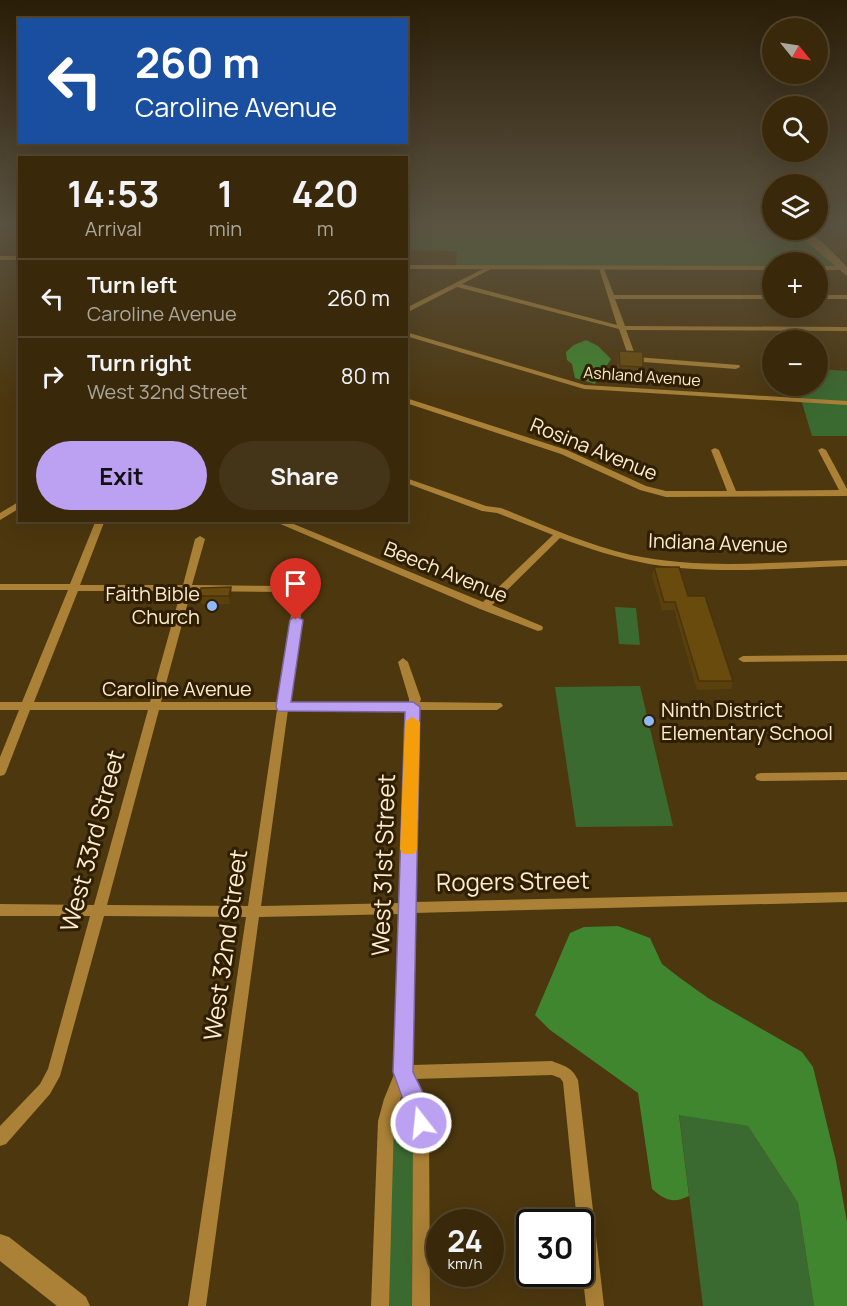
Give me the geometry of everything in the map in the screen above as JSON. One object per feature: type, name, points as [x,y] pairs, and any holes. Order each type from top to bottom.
[{"type":"main road","points":[[0,1246],[77,1306]]},
{"type":"street","points":[[408,310],[461,283]]},
{"type":"street","points":[[606,283],[633,359],[736,367]]},
{"type":"street","points":[[457,285],[621,328],[847,329]]},
{"type":"street","points":[[611,297],[762,297]]},
{"type":"street","points":[[828,297],[847,297]]},
{"type":"street","points":[[408,304],[419,304]]},
{"type":"street","name":"Ashland Avenue","points":[[408,335],[584,387],[847,403]]},
{"type":"street","name":"Rosina Avenue","points":[[408,401],[564,452],[658,492],[673,495],[846,493]]},
{"type":"street","points":[[715,450],[733,494]]},
{"type":"street","points":[[822,450],[846,493]]},
{"type":"street","points":[[408,474],[490,503],[498,510]]},
{"type":"street","points":[[408,481],[485,509],[498,510]]},
{"type":"street","points":[[0,516],[18,505]]},
{"type":"street","name":"Indiana Avenue","points":[[498,510],[616,554],[665,563],[847,563]]},
{"type":"street","points":[[0,772],[99,522]]},
{"type":"street","name":"Beech Avenue","points":[[280,522],[538,628]]},
{"type":"street","points":[[484,606],[559,534]]},
{"type":"street","name":"West 33rd Street","points":[[0,1138],[45,1089],[55,1071],[200,539]]},
{"type":"street","points":[[0,587],[187,588]]},
{"type":"street","name":"West 32nd Street","points":[[187,588],[297,591],[299,598],[197,1306]]},
{"type":"street","points":[[743,659],[847,658]]},
{"type":"street","name":"West 31st Street","points":[[380,1306],[387,1121],[392,1099],[403,1072],[415,699],[403,662]]},
{"type":"street","name":"Caroline Avenue","points":[[0,706],[497,706]]},
{"type":"street","points":[[761,777],[847,776]]},
{"type":"street","name":"Rogers Street","points":[[0,910],[254,912],[847,897]]},
{"type":"street","points":[[403,1072],[552,1068],[565,1072],[570,1080],[595,1306]]},
{"type":"street","name":"West 31st Street","points":[[403,1072],[414,1096],[421,1123],[420,1306]]},
{"type":"green space","points":[[586,340],[598,346],[611,359],[595,384],[575,378],[572,364],[567,360],[566,352],[574,345]]},
{"type":"green space","points":[[828,370],[847,371],[847,436],[812,436],[800,396],[828,396]]},
{"type":"green space","points":[[615,607],[636,608],[640,645],[619,644]]},
{"type":"green space","points":[[640,686],[673,826],[576,827],[555,687]]},
{"type":"green space","points":[[618,926],[650,938],[662,964],[708,998],[802,1052],[813,1067],[836,1161],[847,1222],[847,1306],[814,1306],[798,1203],[748,1126],[679,1115],[689,1196],[674,1200],[661,1196],[652,1189],[638,1093],[550,1030],[535,1015],[570,933],[584,927]]},
{"type":"green space","points":[[679,1114],[748,1126],[798,1203],[814,1306],[703,1306]]},
{"type":"green space","points":[[402,1116],[413,1122],[412,1306],[387,1306],[393,1123]]},
{"type":"building","points":[[619,351],[643,352],[643,367],[620,366]]},
{"type":"building","name":"Ninth District Elementary School","points":[[654,567],[679,567],[688,596],[705,596],[733,681],[699,681],[675,602],[664,602]]},
{"type":"building","points":[[231,587],[229,596],[199,596],[201,588]]},
{"type":"slow traffic","points":[[408,849],[412,722]]},
{"type":"place","name":"Faith Bible Church","points":[[212,606]]},
{"type":"place","name":"Ninth District Elementary School","points":[[649,721]]},
{"type":"route","points":[[296,620],[283,707],[413,707],[403,1072],[414,1096],[421,1123]]}]
